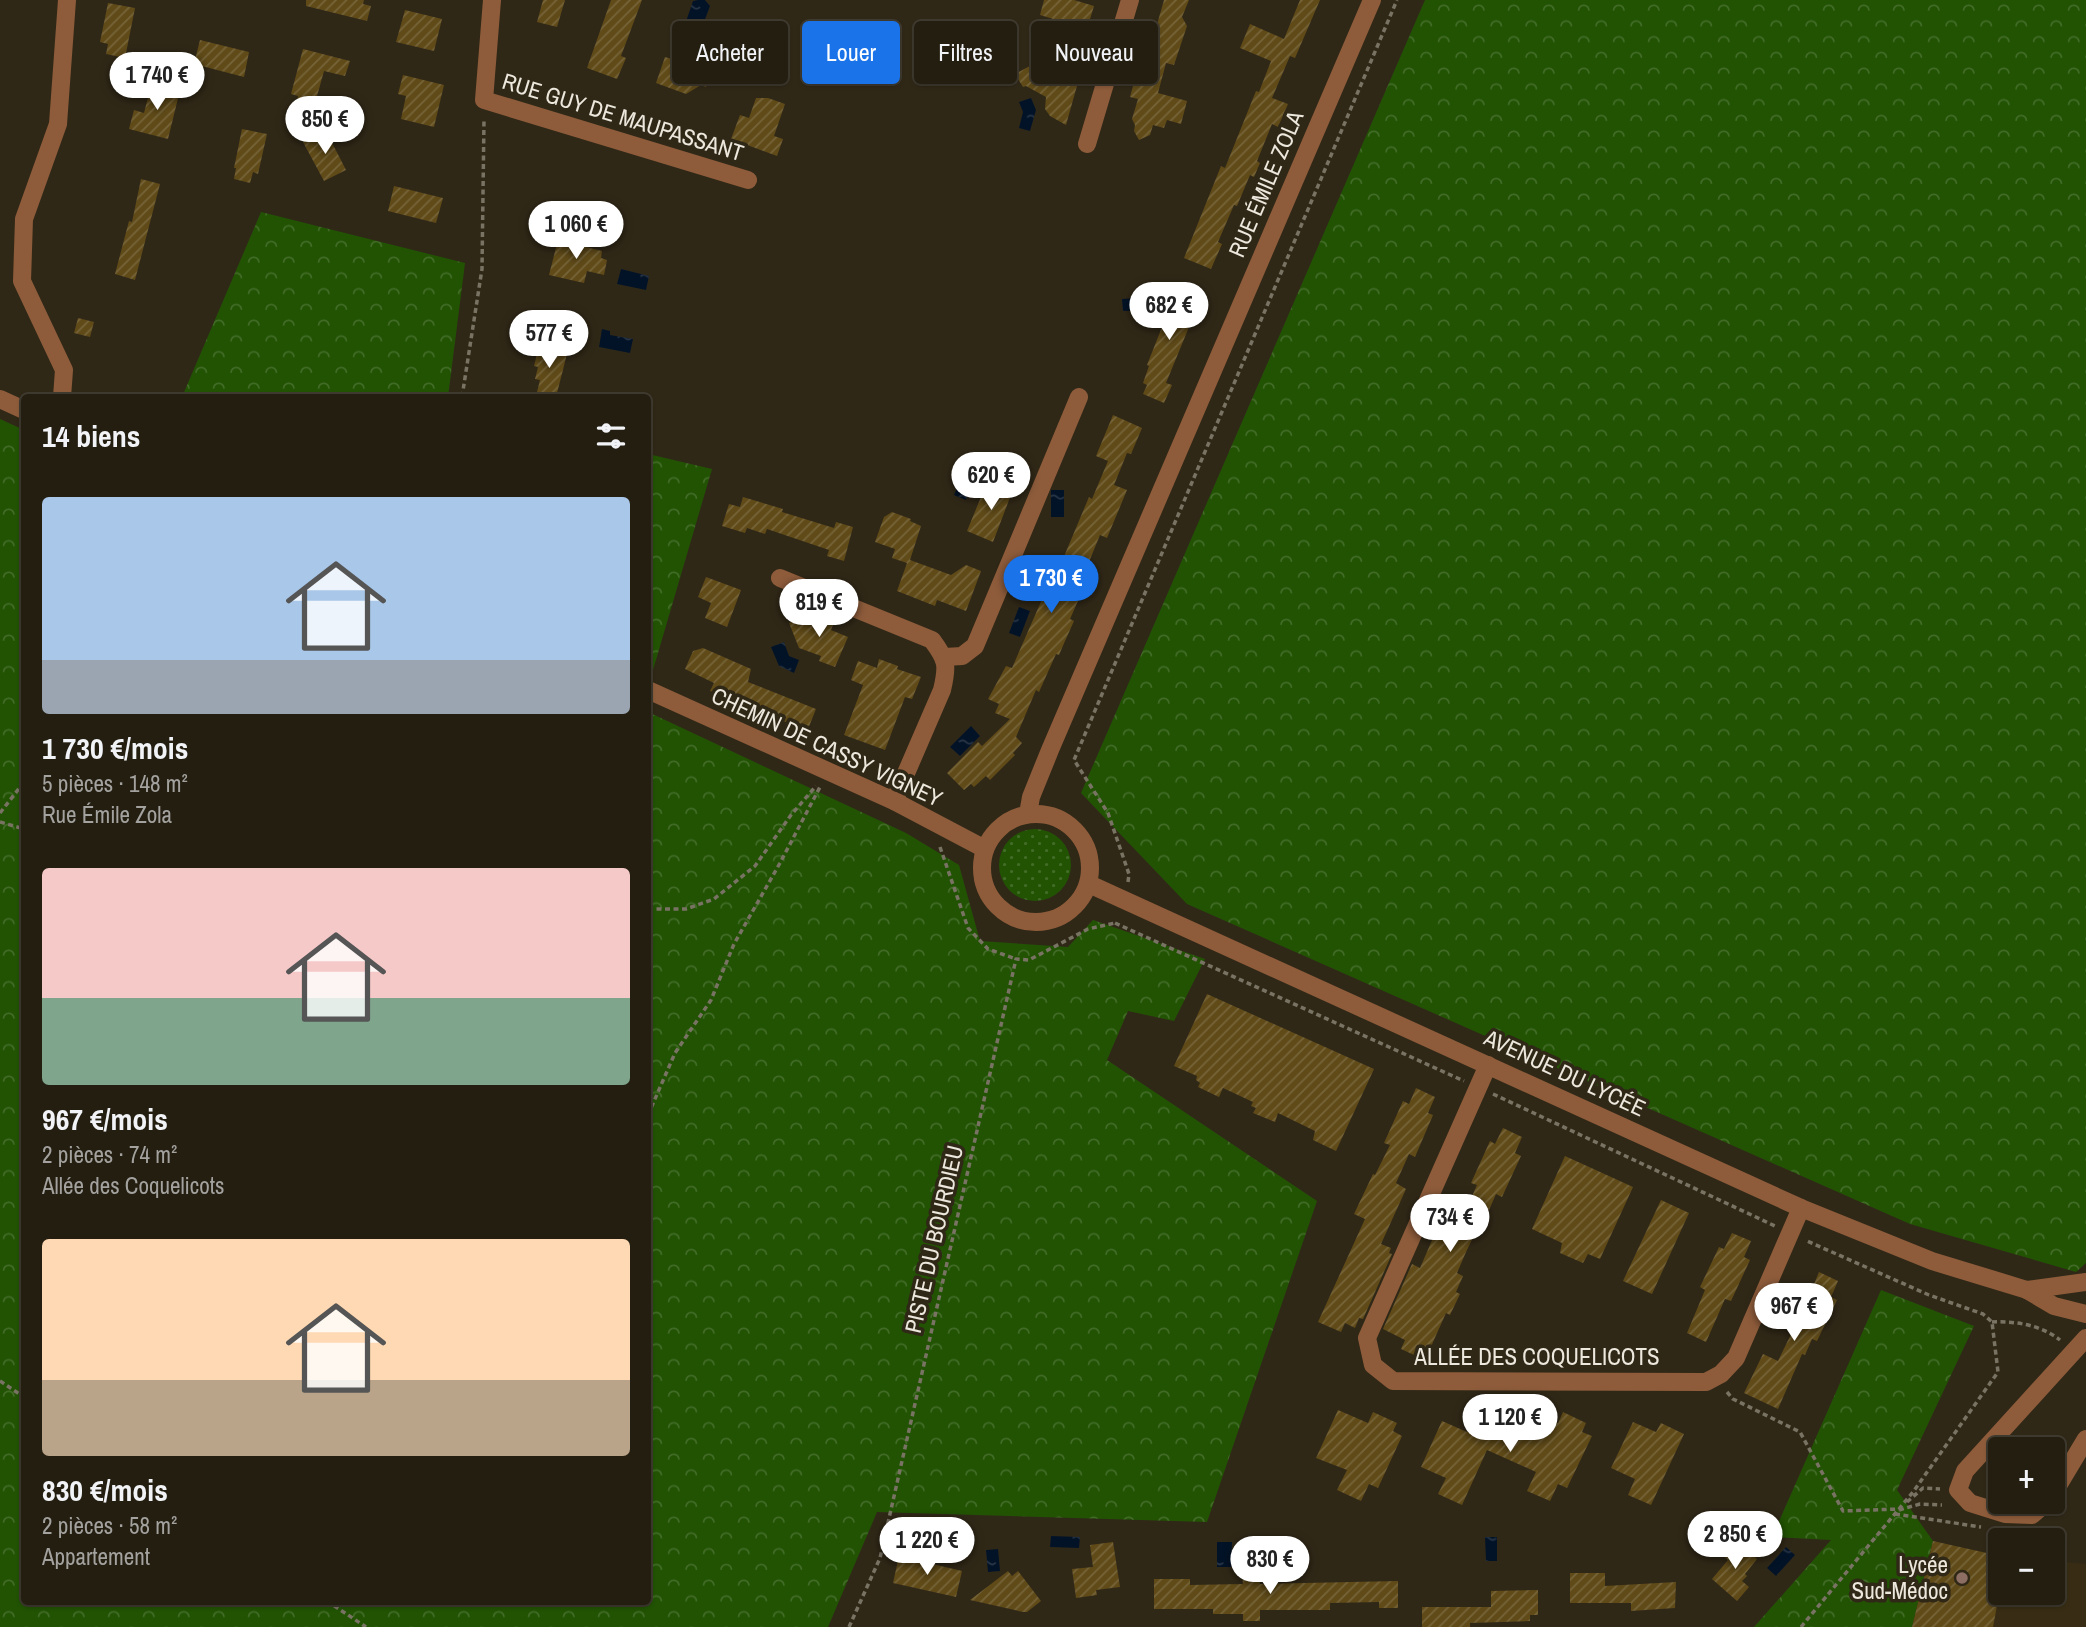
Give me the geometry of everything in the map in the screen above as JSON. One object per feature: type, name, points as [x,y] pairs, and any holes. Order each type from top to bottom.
[{"type":"street","points":[[62,394],[64,370],[22,281],[24,219],[58,124],[67,0]]},
{"type":"street","name":"RUE GUY DE MAUPASSANT","points":[[492,0],[484,100],[748,180]]},
{"type":"street","points":[[1087,144],[1129,0]]},
{"type":"street","name":"RUE ÉMILE ZOLA","points":[[1028,814],[1031,797],[1050,750],[1372,0]]},
{"type":"street","points":[[945,657],[962,656],[975,646],[1079,397]]},
{"type":"street","points":[[0,399],[21,409]]},
{"type":"street","points":[[780,578],[932,640],[945,657],[947,670],[942,690],[894,801]]},
{"type":"street","name":"CHEMIN DE CASSY VIGNEY","points":[[651,691],[894,801],[985,849]]},
{"type":"street","points":[[1028,814],[1046,814],[1063,820],[1078,832],[1087,848],[1091,866],[1089,884],[1081,900],[1069,912],[1054,920],[1036,923],[1019,920],[1003,912],[991,900],[984,884],[982,866],[985,849],[992,836],[1014,818],[1028,814]]},
{"type":"street","name":"AVENUE DU LYCÉE","points":[[1089,884],[1801,1209],[1932,1261],[2027,1290],[2054,1306],[2086,1314]]},
{"type":"street","name":"ALLÉE DES COQUELICOTS","points":[[1488,1065],[1367,1338],[1373,1365],[1394,1381],[1706,1382],[1713,1378]]},
{"type":"street","points":[[1713,1378],[1721,1374],[1736,1358],[1801,1209]]},
{"type":"street","name":"AVENUE DU LYCÉE","points":[[2027,1290],[2086,1282]]},
{"type":"street","points":[[1988,1509],[1970,1503],[1958,1490],[1965,1471],[2086,1338]]},
{"type":"street","points":[[2065,1474],[2086,1439]]},
{"type":"street","points":[[2005,1514],[2033,1514]]},
{"type":"path","points":[[1115,923],[1125,900],[1129,874],[1108,813],[1074,760],[1397,0]]},
{"type":"path","name":"RUE GUY DE MAUPASSANT","points":[[462,394],[482,269],[484,100]]},
{"type":"path","points":[[651,909],[685,909],[714,899],[755,866],[791,815],[827,773]]},
{"type":"path","points":[[651,1108],[675,1053],[711,1000],[734,944],[827,773]]},
{"type":"path","points":[[0,813],[21,786]]},
{"type":"path","points":[[0,822],[21,828]]},
{"type":"path","points":[[942,828],[940,846],[968,928],[988,949],[1016,959],[1029,960],[1088,929],[1115,923],[1929,1295],[1983,1314],[1992,1322],[2021,1324],[2047,1330],[2072,1353]]},
{"type":"path","name":"PISTE DU BOURDIEU","points":[[849,1627],[880,1558],[1016,959]]},
{"type":"path","points":[[2047,1330],[2049,1321]]},
{"type":"path","points":[[1801,1627],[1913,1492],[1998,1372],[1992,1322]]},
{"type":"path","points":[[1713,1378],[1733,1398],[1800,1432],[1843,1511],[1896,1512],[1984,1528]]},
{"type":"path","points":[[0,1381],[21,1395]]},
{"type":"path","points":[[1896,1512],[1923,1488],[1958,1490]]},
{"type":"path","points":[[1896,1512],[1920,1504],[1942,1505]]},
{"type":"path","points":[[333,1605],[366,1627]]},
{"type":"shaded area","name":"Lycée Sud-Médoc","points":[[1933,1541],[1988,1553],[1988,1605],[2065,1605],[2065,1562],[2086,1564],[2086,1627],[1912,1627]]},
{"type":"green space","points":[[1425,0],[2086,0],[2086,1263],[2076,1272],[1910,1224],[1187,904],[1081,793]]},
{"type":"green space","points":[[261,212],[465,263],[448,394],[183,394]]},
{"type":"green space","points":[[0,419],[21,429],[21,1605],[651,1605],[651,713],[906,833],[959,865],[980,941],[1068,947],[1093,920],[1205,959],[1174,1021],[1128,1011],[1107,1060],[1317,1201],[1207,1522],[877,1512],[828,1627],[0,1627]]},
{"type":"green space","points":[[651,455],[712,469],[651,677]]},
{"type":"green space","points":[[1028,829],[1042,829],[1061,839],[1071,858],[1071,872],[1061,891],[1042,901],[1028,901],[1009,891],[999,872],[999,858],[1009,839]]},
{"type":"green space","points":[[1881,1290],[1974,1326],[1897,1490],[1933,1541],[1912,1627],[1754,1627],[1831,1540],[1772,1537]]},
{"type":"water","points":[[705,0],[710,6],[704,21],[686,21],[693,1]]},
{"type":"water","points":[[1031,98],[1036,110],[1030,131],[1019,128],[1023,112],[1019,102]]},
{"type":"water","points":[[318,114],[323,125],[303,135],[298,125]]},
{"type":"water","points":[[621,269],[649,276],[646,290],[617,284]]},
{"type":"water","points":[[1152,297],[1152,310],[1123,311],[1122,299]]},
{"type":"water","points":[[602,329],[610,331],[610,335],[633,339],[630,353],[599,347]]},
{"type":"water","points":[[966,468],[978,473],[966,500],[954,495]]},
{"type":"water","points":[[1051,490],[1064,490],[1064,517],[1051,517]]},
{"type":"water","points":[[1019,607],[1030,611],[1020,637],[1009,633]]},
{"type":"water","points":[[784,642],[789,656],[799,660],[794,673],[779,666],[771,647]]},
{"type":"water","points":[[971,726],[980,736],[960,756],[950,747]]},
{"type":"water","points":[[1051,1536],[1080,1537],[1079,1548],[1050,1547]]},
{"type":"water","points":[[1485,1537],[1497,1537],[1497,1561],[1486,1561]]},
{"type":"water","points":[[1217,1542],[1232,1542],[1231,1567],[1217,1567]]},
{"type":"water","points":[[1786,1547],[1795,1555],[1776,1576],[1767,1568]]},
{"type":"water","points":[[998,1549],[1000,1571],[988,1572],[986,1550]]},
{"type":"building","points":[[306,0],[364,0],[363,4],[371,6],[367,21],[306,6]]},
{"type":"building","points":[[543,0],[565,0],[557,27],[537,22]]},
{"type":"building","points":[[611,0],[642,0],[621,56],[626,58],[617,79],[587,68]]},
{"type":"building","points":[[1044,0],[1074,0],[1094,6],[1089,21],[1060,21],[1040,15]]},
{"type":"building","points":[[1164,0],[1189,0],[1182,17],[1187,26],[1174,65],[1166,63],[1158,93],[1187,101],[1181,124],[1167,120],[1164,128],[1153,125],[1150,135],[1139,140],[1132,119],[1138,99],[1130,97],[1134,84],[1158,84],[1158,21]]},
{"type":"building","points":[[1300,0],[1320,0],[1295,58],[1290,56],[1272,98],[1288,104],[1278,127],[1272,124],[1257,161],[1260,163],[1254,177],[1250,175],[1237,206],[1234,205],[1218,242],[1222,244],[1211,269],[1184,258],[1221,166],[1225,168],[1271,61],[1240,48],[1250,24],[1284,39]]},
{"type":"building","points":[[108,3],[135,8],[125,58],[106,54],[108,44],[100,42]]},
{"type":"building","points":[[405,10],[442,19],[434,51],[396,42]]},
{"type":"building","points":[[200,40],[249,52],[244,77],[194,64]]},
{"type":"building","points":[[303,49],[350,61],[345,76],[324,71],[309,125],[293,122],[298,96],[291,94]]},
{"type":"building","points":[[665,57],[672,59],[672,84],[707,84],[706,87],[701,85],[686,94],[656,83]]},
{"type":"building","points":[[1031,65],[1031,84],[1078,84],[1066,125],[1050,116],[1045,109],[1046,97],[1026,86],[1023,87],[1017,73]]},
{"type":"building","points":[[403,75],[444,85],[434,127],[401,119],[406,96],[398,94]]},
{"type":"building","points":[[152,82],[180,90],[168,139],[129,129],[134,110],[144,113]]},
{"type":"building","points":[[756,98],[768,98],[785,104],[774,136],[783,139],[777,156],[731,139],[740,115],[749,118]]},
{"type":"building","points":[[242,129],[267,134],[258,174],[253,172],[250,183],[234,179]]},
{"type":"building","points":[[326,131],[346,170],[324,181],[303,142]]},
{"type":"building","points":[[141,179],[160,184],[135,280],[115,274],[129,221],[132,222]]},
{"type":"building","points":[[394,186],[443,198],[436,223],[388,211]]},
{"type":"building","points":[[559,236],[584,242],[582,246],[602,251],[601,258],[607,260],[604,275],[587,271],[584,283],[549,275]]},
{"type":"building","points":[[1171,285],[1198,296],[1186,326],[1189,327],[1166,383],[1172,385],[1164,403],[1143,394],[1147,385],[1143,383],[1162,327],[1159,326]]},
{"type":"building","points":[[78,318],[94,322],[90,337],[74,333]]},
{"type":"building","points":[[539,346],[567,354],[557,394],[537,392],[540,380],[535,379],[538,367],[534,366]]},
{"type":"building","points":[[1113,415],[1142,428],[1131,454],[1127,453],[1114,485],[1127,490],[1107,538],[1100,535],[1077,591],[1082,592],[1070,619],[1074,621],[1039,692],[1036,690],[1016,737],[1022,743],[1013,753],[1015,755],[990,780],[986,776],[974,787],[971,784],[964,790],[947,773],[978,742],[982,746],[1010,719],[995,713],[999,704],[988,699],[1006,666],[1012,668],[1089,497],[1092,499],[1108,461],[1096,456]]},
{"type":"building","points":[[996,480],[1014,487],[993,542],[967,531],[981,497],[988,500]]},
{"type":"building","points":[[743,497],[834,528],[836,522],[853,527],[844,561],[827,556],[829,550],[767,529],[765,534],[747,528],[745,533],[722,526],[729,504],[740,507]]},
{"type":"building","points":[[892,512],[921,526],[910,560],[951,575],[966,565],[981,571],[966,611],[937,600],[935,606],[897,591],[907,563],[892,558],[895,549],[875,542],[884,517]]},
{"type":"building","points":[[706,577],[741,590],[727,627],[705,618],[711,603],[698,597]]},
{"type":"building","points":[[808,615],[833,625],[831,630],[848,637],[835,667],[819,661],[821,656],[799,648],[789,623]]},
{"type":"building","points":[[703,648],[751,669],[748,682],[816,709],[808,729],[773,718],[773,714],[710,691],[714,683],[685,669],[693,651]]},
{"type":"building","points":[[879,659],[898,666],[897,669],[921,677],[912,699],[905,697],[885,750],[844,735],[863,685],[851,680],[858,661],[877,668]]},
{"type":"building","points":[[1207,994],[1374,1069],[1336,1151],[1313,1140],[1315,1131],[1278,1113],[1275,1122],[1253,1113],[1256,1108],[1251,1106],[1253,1102],[1223,1088],[1219,1097],[1198,1087],[1200,1083],[1196,1080],[1197,1076],[1174,1066]]},
{"type":"building","points":[[1416,1088],[1435,1097],[1428,1113],[1433,1115],[1415,1157],[1409,1154],[1396,1183],[1406,1189],[1381,1244],[1391,1248],[1389,1253],[1392,1254],[1363,1319],[1359,1318],[1355,1328],[1345,1323],[1341,1332],[1318,1322],[1365,1219],[1354,1214],[1390,1145],[1384,1143],[1403,1101],[1409,1104]]},
{"type":"building","points":[[1503,1128],[1522,1137],[1515,1153],[1521,1156],[1502,1197],[1496,1194],[1466,1252],[1457,1273],[1463,1276],[1456,1292],[1460,1294],[1450,1315],[1446,1313],[1425,1360],[1401,1349],[1405,1340],[1383,1329],[1412,1264],[1420,1268],[1446,1208],[1463,1216],[1477,1185],[1471,1183],[1490,1141],[1495,1144]]},
{"type":"building","points":[[1565,1156],[1633,1187],[1600,1259],[1588,1254],[1583,1263],[1560,1253],[1562,1243],[1532,1229]]},
{"type":"building","points":[[1661,1200],[1689,1213],[1652,1294],[1623,1281]]},
{"type":"building","points":[[1732,1233],[1751,1241],[1744,1257],[1750,1260],[1731,1301],[1725,1299],[1706,1342],[1687,1333],[1705,1290],[1700,1287],[1719,1247],[1724,1249]]},
{"type":"building","points":[[1819,1272],[1838,1281],[1831,1297],[1837,1300],[1817,1341],[1812,1339],[1805,1355],[1802,1354],[1778,1409],[1744,1393],[1763,1354],[1778,1361],[1793,1330],[1787,1328],[1806,1286],[1812,1289]]},
{"type":"building","points":[[1338,1410],[1368,1423],[1373,1412],[1397,1423],[1393,1431],[1402,1436],[1378,1488],[1369,1484],[1361,1501],[1337,1490],[1347,1470],[1316,1458]]},
{"type":"building","points":[[1527,1411],[1558,1423],[1563,1412],[1586,1423],[1582,1432],[1592,1436],[1567,1488],[1558,1484],[1550,1501],[1527,1491],[1536,1472],[1487,1450],[1462,1505],[1438,1494],[1446,1478],[1421,1467],[1442,1421],[1467,1432],[1471,1423],[1512,1442]]},
{"type":"building","points":[[1633,1422],[1656,1432],[1661,1423],[1684,1434],[1651,1505],[1628,1495],[1635,1479],[1611,1468]]},
{"type":"building","points":[[1737,1541],[1757,1559],[1742,1581],[1749,1587],[1737,1601],[1712,1579],[1728,1560],[1723,1556]]},
{"type":"building","points":[[1933,1541],[1988,1553],[1988,1605],[1997,1605],[1993,1627],[1912,1627]]},
{"type":"building","points":[[1113,1542],[1120,1587],[1096,1590],[1097,1595],[1076,1598],[1072,1569],[1093,1567],[1090,1545]]},
{"type":"building","points":[[899,1556],[962,1571],[956,1597],[893,1583]]},
{"type":"building","points":[[1008,1571],[1012,1576],[1018,1571],[1041,1601],[1023,1612],[970,1600]]},
{"type":"building","points":[[1570,1573],[1605,1573],[1605,1586],[1676,1582],[1675,1608],[1631,1611],[1631,1603],[1570,1603]]},
{"type":"building","points":[[1242,1576],[1259,1576],[1260,1584],[1398,1581],[1398,1608],[1379,1608],[1379,1602],[1330,1603],[1330,1610],[1260,1610],[1260,1621],[1243,1621],[1243,1614],[1213,1614],[1213,1609],[1154,1609],[1154,1579],[1190,1579],[1190,1585],[1243,1584]]},
{"type":"building","points":[[1538,1590],[1538,1615],[1530,1615],[1530,1621],[1470,1623],[1470,1627],[1422,1627],[1422,1607],[1491,1607],[1491,1591]]},
{"type":"place","name":"Lycée Sud-Médoc","points":[[1962,1578]]}]
